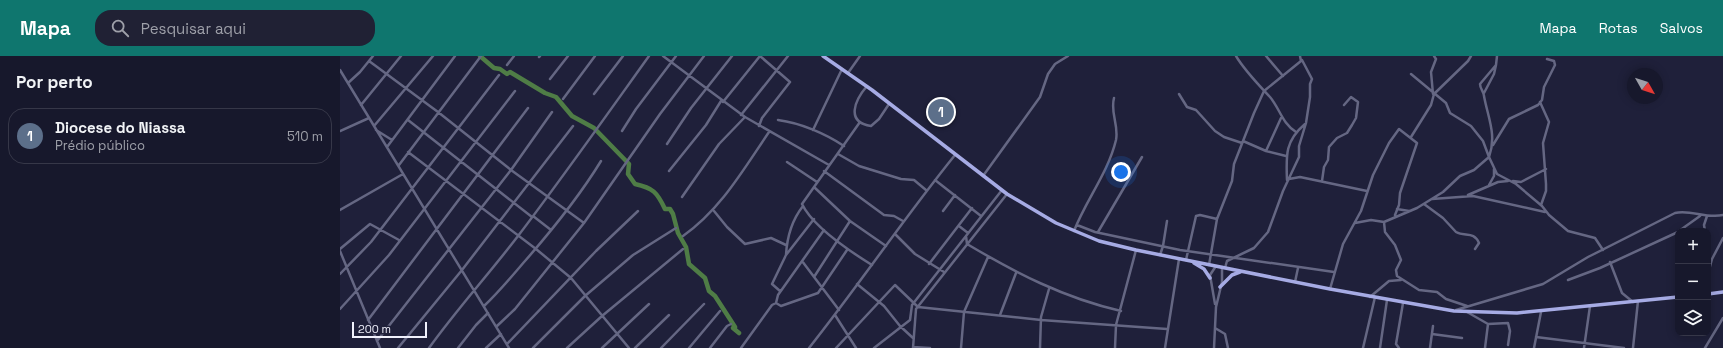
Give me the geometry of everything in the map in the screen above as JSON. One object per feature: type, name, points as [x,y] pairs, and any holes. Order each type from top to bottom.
[{"type":"main road","points":[[823,56],[866,86],[1007,194],[1038,213],[1074,231],[1099,241],[1187,261],[1403,303],[1454,311],[1495,314],[1541,312],[1675,297]]},
{"type":"main road","points":[[1187,261],[1204,269],[1210,278]]},
{"type":"main road","points":[[1220,287],[1232,275],[1241,271]]},
{"type":"main road","points":[[1711,294],[1723,292]]},
{"type":"street","points":[[348,83],[373,56]]},
{"type":"street","points":[[361,105],[401,56]]},
{"type":"street","points":[[374,126],[405,87],[433,56]]},
{"type":"street","points":[[387,147],[455,56]]},
{"type":"street","points":[[399,165],[481,56]]},
{"type":"street","points":[[507,65],[514,56]]},
{"type":"street","points":[[550,79],[568,56]]},
{"type":"street","points":[[563,100],[595,56]]},
{"type":"street","points":[[594,94],[623,56]]},
{"type":"street","points":[[429,348],[457,309],[474,291],[533,217],[649,56]]},
{"type":"street","points":[[663,56],[744,118],[829,165]]},
{"type":"street","points":[[622,132],[636,109],[676,56]]},
{"type":"street","points":[[497,326],[514,309],[584,223],[660,114],[704,56]]},
{"type":"street","points":[[667,144],[683,119],[732,56]]},
{"type":"street","points":[[669,171],[706,125],[722,101],[760,56],[777,69],[790,82],[762,118],[759,126]]},
{"type":"street","points":[[741,115],[788,56]]},
{"type":"street","points":[[848,73],[860,56]]},
{"type":"street","points":[[983,176],[1040,97],[1048,74],[1055,64],[1068,56]]},
{"type":"street","points":[[1236,56],[1270,98],[1281,118],[1296,132]]},
{"type":"street","points":[[1266,56],[1283,76]]},
{"type":"street","points":[[1214,348],[1216,307],[1223,268],[1227,261],[1254,248],[1268,232],[1288,179],[1299,157],[1299,146],[1306,123],[1310,97],[1310,84],[1312,79],[1300,56]]},
{"type":"street","points":[[1411,137],[1431,105],[1434,94],[1431,72],[1436,59],[1434,56]]},
{"type":"street","points":[[1434,94],[1468,61],[1471,56]]},
{"type":"street","points":[[1484,94],[1494,74],[1497,56]]},
{"type":"street","points":[[1355,223],[1371,220],[1384,222],[1409,211],[1424,204],[1443,192],[1460,176],[1474,170],[1488,157],[1493,145],[1509,119],[1528,111],[1540,102],[1544,87],[1555,65],[1554,61],[1547,59]]},
{"type":"street","points":[[1209,265],[1217,219],[1232,181],[1234,164],[1264,92],[1302,60]]},
{"type":"street","points":[[369,61],[438,112],[511,170],[584,223]]},
{"type":"street","points":[[1493,145],[1493,134],[1484,94],[1480,84],[1496,65]]},
{"type":"street","points":[[813,130],[842,69]]},
{"type":"street","points":[[340,70],[509,348]]},
{"type":"street","points":[[1412,74],[1446,103],[1450,113],[1471,126],[1483,140],[1488,157],[1497,174],[1520,187],[1541,205],[1545,212],[1568,231],[1595,238],[1603,250]]},
{"type":"street","points":[[340,274],[363,252],[499,75]]},
{"type":"street","points":[[866,86],[854,109],[854,114],[860,122],[871,126],[889,104]]},
{"type":"street","points":[[340,309],[382,265],[399,240],[447,181],[515,91]]},
{"type":"street","points":[[1179,94],[1187,106],[1196,110],[1215,131],[1224,137],[1286,156]]},
{"type":"street","points":[[1322,181],[1324,167],[1328,160],[1329,147],[1337,138],[1347,133],[1356,118],[1358,102],[1351,97],[1344,105]]},
{"type":"street","points":[[1074,231],[1110,159],[1118,132],[1112,106],[1114,98]]},
{"type":"street","points":[[1540,102],[1549,122],[1543,143],[1546,169],[1546,191],[1541,205]]},
{"type":"street","points":[[368,320],[479,176],[528,108]]},
{"type":"street","points":[[377,341],[511,170],[552,112]]},
{"type":"street","points":[[340,131],[369,118]]},
{"type":"street","points":[[682,197],[719,144],[744,118]]},
{"type":"street","points":[[1266,151],[1281,118]]},
{"type":"street","points":[[408,120],[495,190],[551,230]]},
{"type":"street","points":[[778,120],[813,130],[838,141],[844,146]]},
{"type":"street","points":[[786,255],[786,245],[795,218],[803,206],[803,202],[860,122]]},
{"type":"street","points":[[1288,179],[1286,156],[1292,137],[1306,123]]},
{"type":"street","points":[[398,348],[462,270],[498,220],[573,126]]},
{"type":"street","points":[[376,129],[392,140]]},
{"type":"street","points":[[1330,289],[1343,244],[1361,211],[1375,170],[1397,130],[1402,129],[1417,143],[1400,193],[1395,216]]},
{"type":"street","points":[[683,236],[714,211],[769,132]]},
{"type":"street","points":[[408,152],[482,207],[571,278],[628,348]]},
{"type":"street","points":[[838,154],[859,166],[901,179],[914,180],[926,190]]},
{"type":"street","points":[[808,348],[839,310],[926,190],[955,155]]},
{"type":"street","points":[[1098,232],[1142,157]]},
{"type":"street","points":[[484,306],[536,249],[568,210],[585,188],[601,161]]},
{"type":"street","points":[[787,162],[817,182]]},
{"type":"street","points":[[1488,187],[1494,176],[1494,169]]},
{"type":"street","points":[[1464,197],[1498,182],[1510,180],[1521,182],[1546,169]]},
{"type":"street","points":[[824,171],[884,215],[894,216],[903,221]]},
{"type":"street","points":[[340,210],[403,174]]},
{"type":"street","points":[[1288,179],[1300,177],[1367,191]]},
{"type":"street","points":[[935,180],[981,216]]},
{"type":"street","points":[[814,188],[850,221],[886,246]]},
{"type":"street","points":[[910,320],[910,310],[914,302],[1002,190]]},
{"type":"street","points":[[930,348],[913,347],[914,317],[916,309],[1007,194]]},
{"type":"street","points":[[943,211],[955,195]]},
{"type":"street","points":[[1432,199],[1472,196],[1545,212]]},
{"type":"street","points":[[1424,204],[1439,214],[1456,232],[1469,234],[1478,239],[1479,243],[1475,249]]},
{"type":"street","points":[[803,206],[824,230],[847,250],[872,265]]},
{"type":"street","points":[[929,264],[972,208]]},
{"type":"street","points":[[1397,208],[1409,211]]},
{"type":"street","points":[[507,344],[596,251],[638,211]]},
{"type":"street","points":[[714,211],[727,227],[744,243],[772,238],[786,245]]},
{"type":"street","points":[[1454,311],[1543,284],[1603,250],[1675,213],[1687,212],[1707,216],[1723,215]]},
{"type":"street","points":[[1187,261],[1187,250],[1196,216],[1200,215],[1217,219]]},
{"type":"street","points":[[1683,228],[1700,215]]},
{"type":"street","points":[[1704,228],[1707,216]]},
{"type":"street","points":[[780,291],[772,284],[786,255],[814,219]]},
{"type":"street","points":[[814,277],[850,221]]},
{"type":"street","points":[[1160,255],[1167,221]]},
{"type":"street","points":[[1384,222],[1385,232],[1395,245],[1400,256],[1395,274],[1401,280],[1419,290],[1437,292],[1446,299],[1468,306]]},
{"type":"street","points":[[380,348],[340,251],[370,224],[399,240]]},
{"type":"street","points":[[1077,225],[1098,232],[1163,246],[1298,268],[1334,272]]},
{"type":"street","points":[[959,226],[967,234],[967,244]]},
{"type":"street","points":[[533,348],[585,296],[633,255],[676,228]]},
{"type":"street","points":[[741,348],[768,312],[769,307],[776,303],[778,294],[824,230]]},
{"type":"street","points":[[1568,280],[1675,233]]},
{"type":"street","points":[[895,234],[915,254],[944,272]]},
{"type":"street","points":[[1711,264],[1723,238]]},
{"type":"street","points":[[967,244],[988,257],[1049,289],[1097,306],[1121,311]]},
{"type":"street","points":[[567,348],[602,316],[683,249]]},
{"type":"street","points":[[776,303],[780,306],[818,293],[823,289],[847,250]]},
{"type":"street","points":[[1115,348],[1116,325],[1121,311],[1136,250]]},
{"type":"street","points":[[960,348],[964,312],[988,257]]},
{"type":"street","points":[[1165,348],[1179,259]]},
{"type":"street","points":[[802,261],[839,310]]},
{"type":"street","points":[[1610,262],[1622,293],[1633,302]]},
{"type":"street","points":[[1216,266],[1211,272],[1210,278],[1216,307]]},
{"type":"street","points":[[1295,282],[1298,268]]},
{"type":"street","points":[[1000,315],[1016,272]]},
{"type":"street","points":[[1363,348],[1372,297],[1392,279],[1401,280]]},
{"type":"street","points":[[857,284],[879,302],[900,326],[913,338]]},
{"type":"street","points":[[836,348],[895,285],[918,307],[1041,320],[1167,330]]},
{"type":"street","points":[[1040,348],[1041,320],[1049,289]]},
{"type":"street","points":[[1380,348],[1387,300]]},
{"type":"street","points":[[1633,348],[1638,301]]},
{"type":"street","points":[[1399,348],[1396,344],[1403,303]]},
{"type":"street","points":[[602,348],[649,304]]},
{"type":"street","points":[[661,348],[704,304]]},
{"type":"street","points":[[1584,348],[1590,306]]},
{"type":"street","points":[[689,348],[720,311]]},
{"type":"street","points":[[1467,312],[1488,324],[1508,323],[1510,331],[1508,345]]},
{"type":"street","points":[[1534,348],[1541,312]]},
{"type":"street","points":[[458,348],[476,325],[488,313]]},
{"type":"street","points":[[835,314],[856,348]]},
{"type":"street","points":[[636,348],[669,315]]},
{"type":"street","points":[[874,348],[900,326],[914,317]]},
{"type":"street","points":[[1705,348],[1723,318]]},
{"type":"street","points":[[710,348],[727,326],[731,324]]},
{"type":"street","points":[[1485,348],[1488,324]]},
{"type":"street","points":[[1430,348],[1433,326]]},
{"type":"street","points":[[1215,328],[1225,334],[1228,348]]},
{"type":"street","points":[[486,348],[501,334]]},
{"type":"street","points":[[1432,334],[1462,338]]},
{"type":"street","points":[[1536,337],[1624,348]]},
{"type":"waterway","points":[[480,56],[494,68],[500,69],[507,74],[510,72],[545,93],[556,97],[572,116],[594,128],[629,164],[628,174],[635,184],[650,189],[657,195],[665,209],[670,209],[673,214],[678,233],[686,247],[689,264],[705,278],[709,291],[715,296],[735,327],[733,328],[739,333]]},
{"type":"place","name":"Diocese do Niassa","points":[[941,112]]}]
